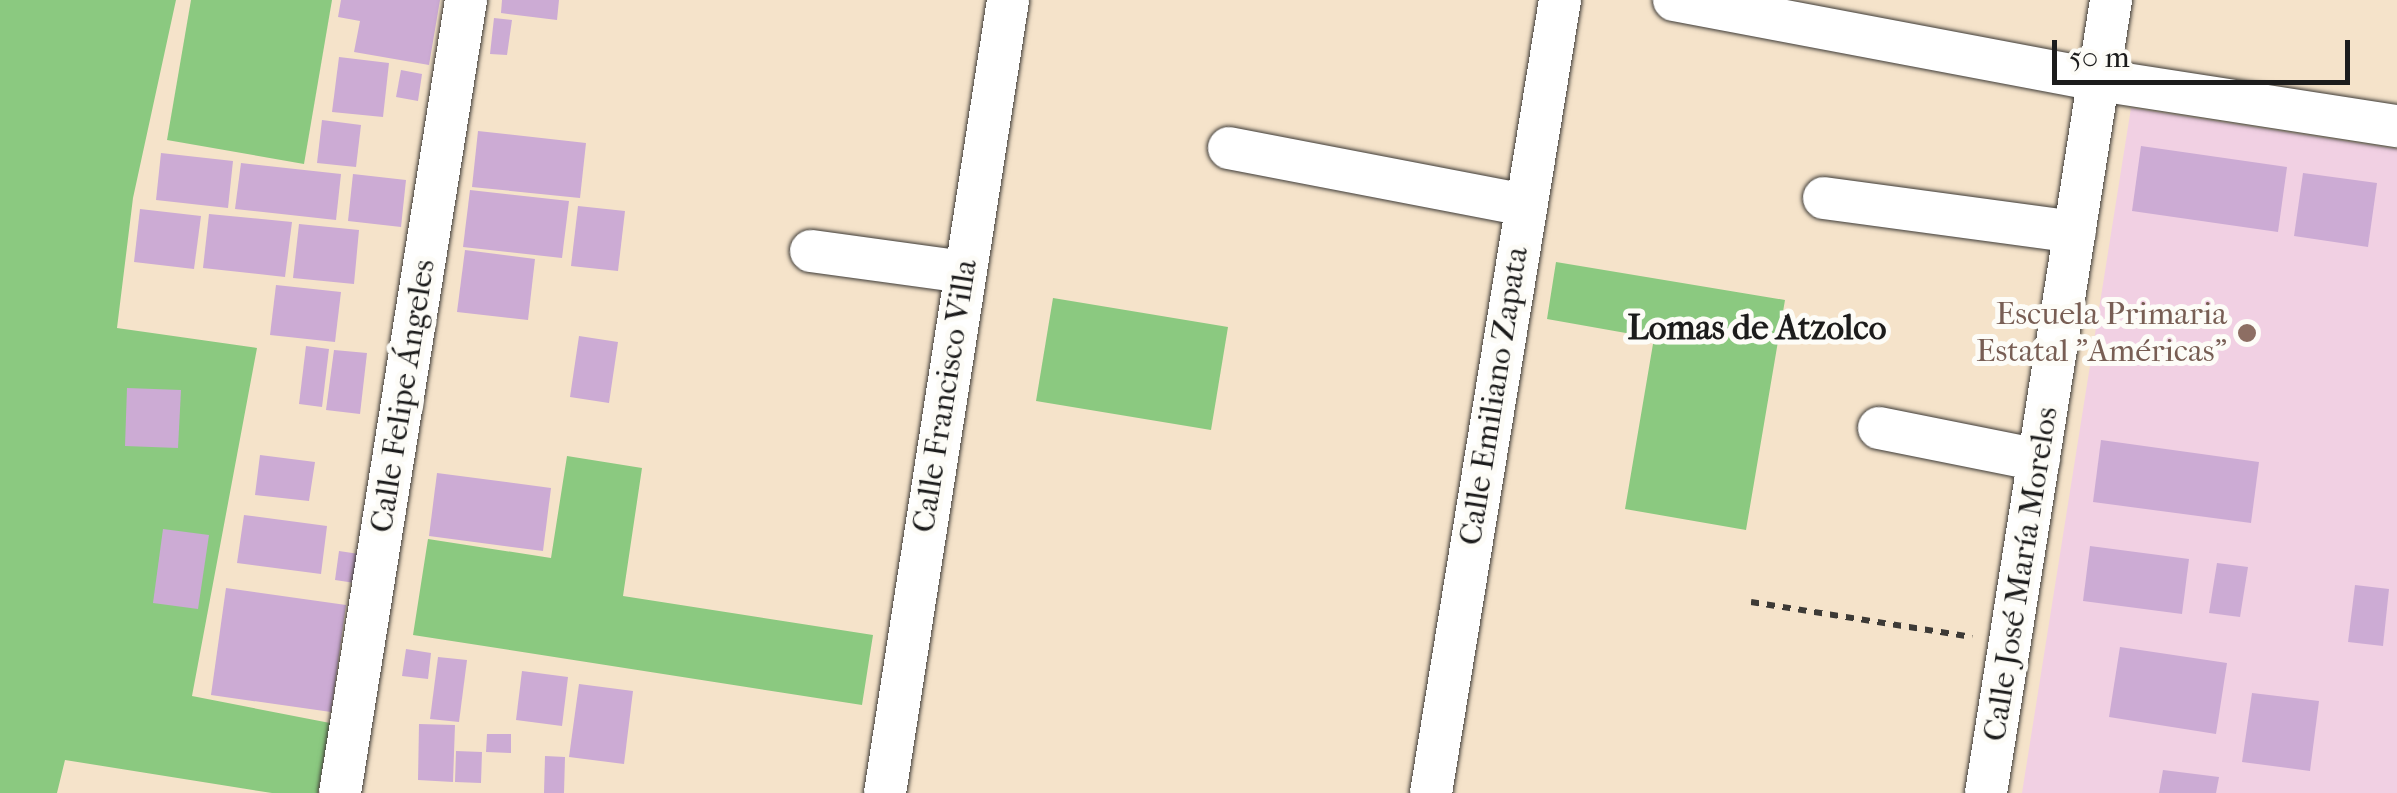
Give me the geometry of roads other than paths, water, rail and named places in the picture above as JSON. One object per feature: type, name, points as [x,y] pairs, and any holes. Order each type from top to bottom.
[{"type":"street","name":"Calle Felipe Ángeles","points":[[340,793],[466,0]]},
{"type":"street","name":"Calle Francisco Villa","points":[[885,793],[1008,0]]},
{"type":"street","name":"Calle Emiliano Zapata","points":[[1430,793],[1560,0]]},
{"type":"street","points":[[1674,0],[2100,80],[2397,126]]},
{"type":"street","name":"Calle José María Morelos","points":[[1986,793],[2111,0]]},
{"type":"street","points":[[1229,148],[1526,204]]},
{"type":"street","points":[[1824,198],[2075,232]]},
{"type":"street","points":[[812,251],[964,272]]},
{"type":"street","points":[[1880,428],[2039,460]]},
{"type":"place","name":"Escuela Primaria Estatal \"Américas\"","points":[[2247,333]]},
{"type":"district","name":"Lomas de Atzolco","points":[[1757,328]]}]
